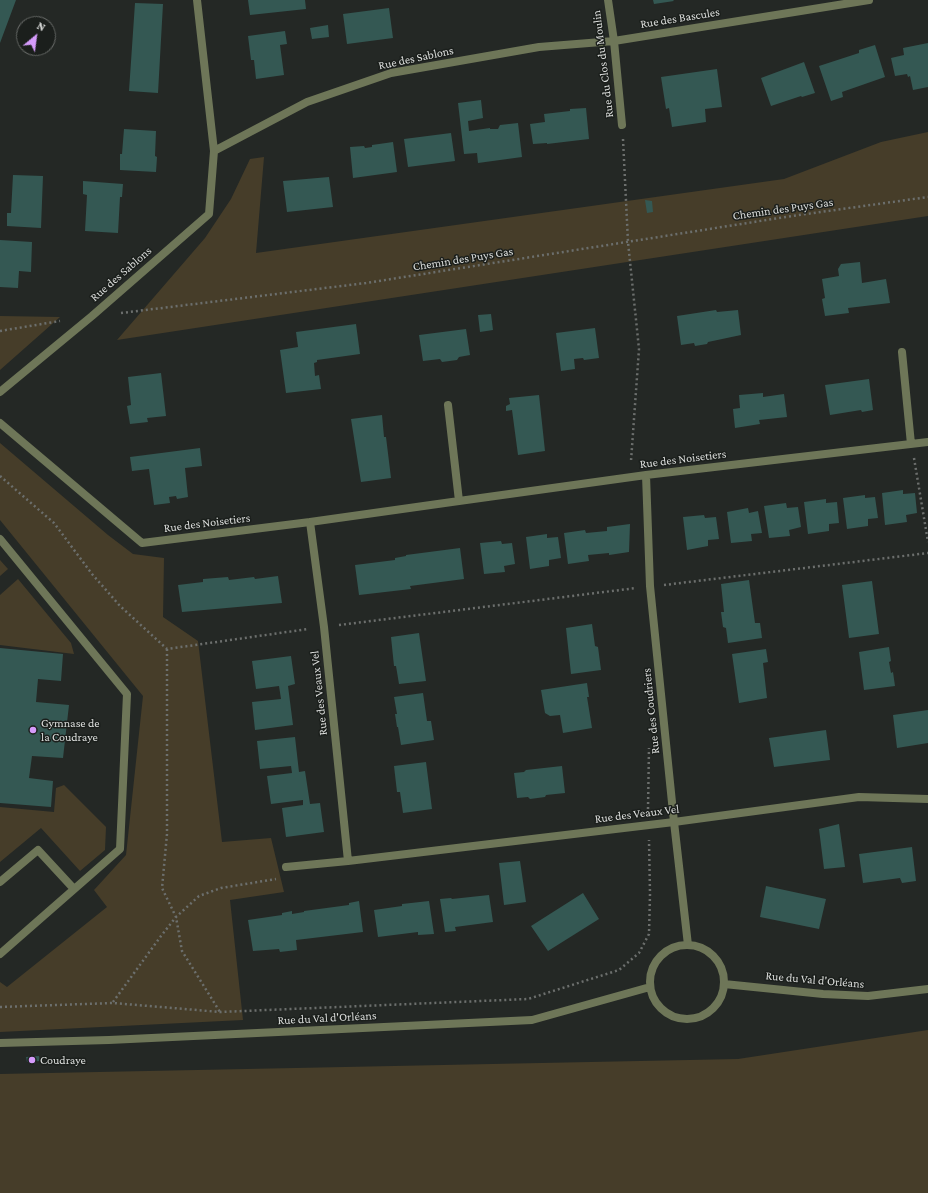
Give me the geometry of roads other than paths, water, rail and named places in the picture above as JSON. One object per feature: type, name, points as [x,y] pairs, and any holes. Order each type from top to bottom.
[{"type":"street","name":"Rue des Sablons","points":[[0,392],[92,316],[209,214],[214,151],[197,0]]},
{"type":"street","name":"Rue du Clos du Moulin","points":[[608,0],[614,41],[622,125]]},
{"type":"street","name":"Rue des Bascules","points":[[614,41],[869,0]]},
{"type":"street","name":"Rue des Sablons","points":[[214,151],[307,102],[391,73],[539,47],[614,41]]},
{"type":"street","points":[[902,352],[911,444]]},
{"type":"street","points":[[448,405],[459,500]]},
{"type":"street","name":"Rue des Noisetiers","points":[[0,423],[142,543],[310,522],[646,475],[928,442]]},
{"type":"street","name":"Rue des Coudriers","points":[[646,475],[650,586],[688,944]]},
{"type":"street","name":"Rue des Veaux Vel","points":[[310,522],[324,627],[348,861]]},
{"type":"street","points":[[0,539],[127,694],[120,849],[0,954]]},
{"type":"street","name":"Rue des Veaux Vel","points":[[286,867],[674,822],[859,797],[928,799]]},
{"type":"street","points":[[0,882],[38,850],[74,889]]},
{"type":"street","points":[[688,944],[703,948],[714,957],[722,969],[724,984],[722,995],[715,1006],[706,1014],[695,1018],[683,1018],[671,1015],[661,1008],[654,998],[650,987],[650,974],[655,962],[664,952],[676,946],[688,944]]},
{"type":"street","name":"Rue du Val d'Orléans","points":[[724,984],[823,994],[868,996],[928,989]]},
{"type":"street","name":"Rue du Val d'Orléans","points":[[0,1043],[117,1040],[532,1020],[650,987]]},
{"type":"place","name":"Gymnase de la Coudraye","points":[[33,730]]},
{"type":"place","name":"Coudraye","points":[[32,1060]]}]
